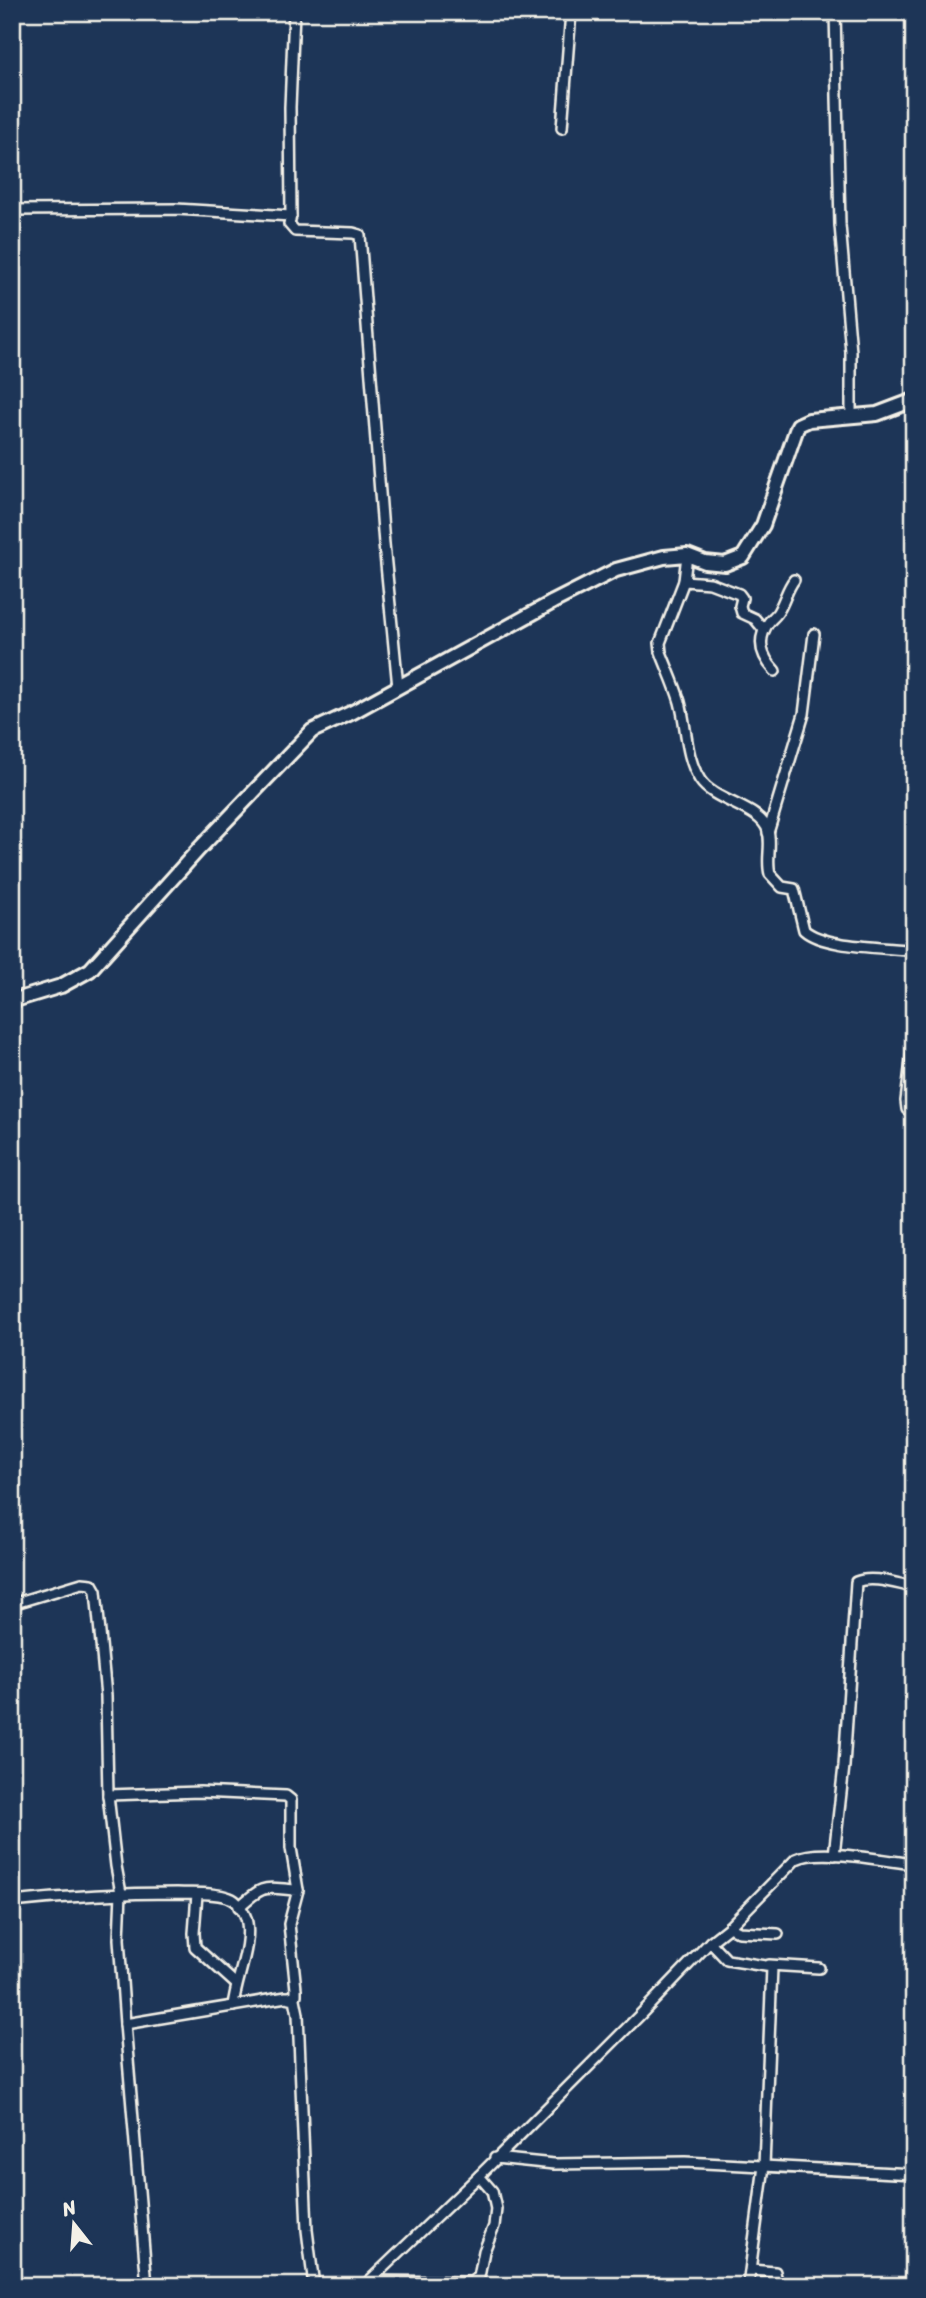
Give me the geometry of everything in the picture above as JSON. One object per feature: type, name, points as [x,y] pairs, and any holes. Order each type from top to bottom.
[{"type":"street","points":[[294,12],[289,227],[295,231],[360,235],[398,687]]},
{"type":"street","points":[[562,128],[571,12]]},
{"type":"street","points":[[835,12],[840,212],[851,352],[851,417]]},
{"type":"street","points":[[12,210],[176,209],[291,216]]},
{"type":"street","points":[[12,1001],[61,986],[90,970],[199,849],[312,731],[353,712],[617,570],[652,558],[687,555],[705,562],[725,565],[743,557],[763,525],[798,425],[809,420],[877,414],[914,400]]},
{"type":"street","points":[[687,555],[684,581],[660,643],[680,701],[692,762],[701,781],[711,792],[754,816],[764,824],[768,833]]},
{"type":"street","points":[[775,671],[762,653],[764,631],[780,609],[794,580]]},
{"type":"street","points":[[684,581],[710,583],[741,596],[742,614],[755,619],[764,631]]},
{"type":"street","points":[[814,634],[804,714],[768,833],[770,874],[782,887],[794,889],[807,933],[828,941],[914,951]]},
{"type":"street","points":[[914,1037],[906,1101],[907,1109],[914,1110]]},
{"type":"street","points":[[834,1855],[844,1766],[856,1582],[875,1580],[914,1587]]},
{"type":"street","points":[[12,1604],[82,1583],[94,1587],[106,1696],[108,1795],[121,1893],[119,1939],[147,2286]]},
{"type":"street","points":[[108,1795],[200,1792],[286,1796],[291,1800],[291,1848],[298,1890],[289,1930],[296,1995],[125,2024]]},
{"type":"street","points":[[366,2283],[479,2176],[710,1942],[729,1927],[796,1859],[809,1854],[834,1855],[914,1864]]},
{"type":"street","points":[[239,1907],[258,1889],[266,1887],[298,1890]]},
{"type":"street","points":[[12,1902],[121,1893],[229,1897],[238,1902],[245,1915],[247,1927],[246,1956],[236,1984],[233,2006]]},
{"type":"street","points":[[197,1894],[195,1947],[236,1984]]},
{"type":"street","points":[[729,1927],[738,1932],[778,1934]]},
{"type":"street","points":[[710,1942],[727,1960],[820,1968]]},
{"type":"street","points":[[748,2286],[764,2166],[772,1972],[769,1965]]},
{"type":"street","points":[[289,1997],[295,1998],[298,2014],[307,2230],[314,2286]]},
{"type":"street","points":[[495,2158],[555,2164],[685,2162],[914,2174]]},
{"type":"street","points":[[479,2176],[492,2191],[496,2209],[494,2226],[484,2251],[480,2284]]},
{"type":"street","points":[[751,2270],[775,2272],[778,2286]]},
{"type":"street","points":[[366,2283],[493,2286]]}]
